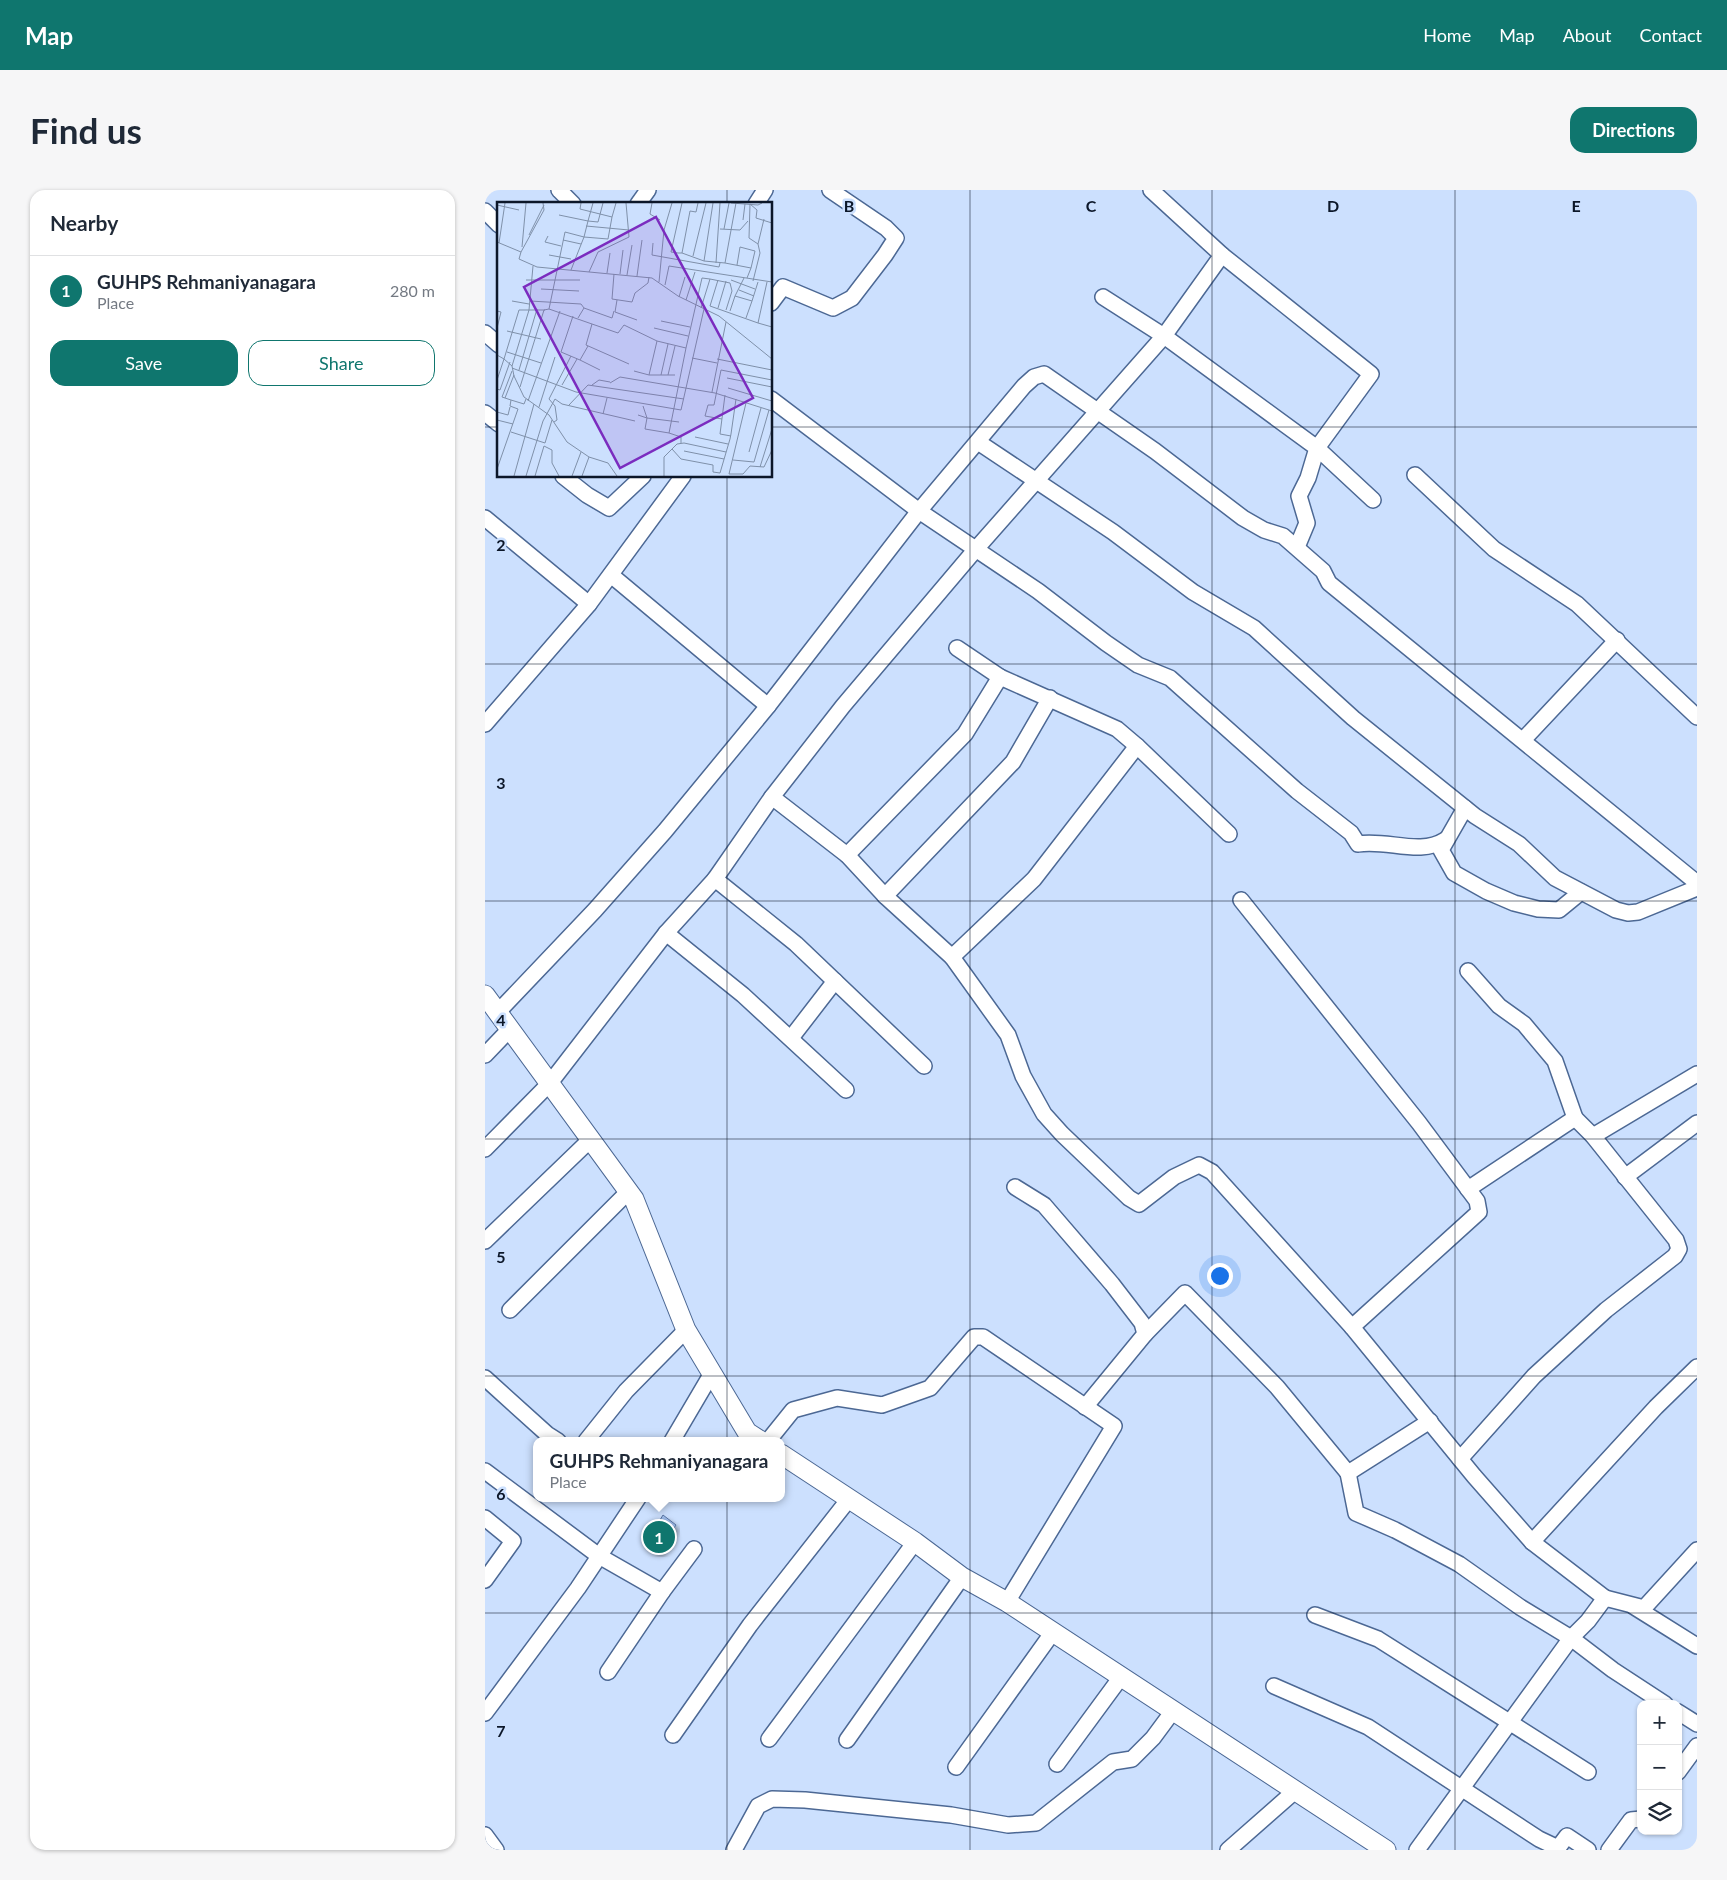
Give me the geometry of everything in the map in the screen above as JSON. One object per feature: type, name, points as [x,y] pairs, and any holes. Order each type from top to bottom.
[{"type":"street","points":[[559,190],[571,202]]},
{"type":"street","points":[[639,202],[648,190]]},
{"type":"street","points":[[757,202],[765,190]]},
{"type":"street","points":[[773,300],[783,287],[833,308],[852,298],[896,238],[886,228],[830,190]]},
{"type":"street","points":[[1151,190],[1221,255],[1371,374],[1317,448],[1308,478],[1299,496],[1307,522],[1297,547]]},
{"type":"street","points":[[485,211],[497,223]]},
{"type":"street","points":[[485,1149],[550,1082],[665,933],[715,879],[772,797],[843,706],[976,548],[1164,336],[1221,255]]},
{"type":"street","points":[[1103,296],[1164,336],[1317,448],[1373,500]]},
{"type":"street","points":[[485,333],[497,343]]},
{"type":"street","points":[[498,1012],[595,910],[665,831],[768,706],[919,511],[1024,386],[1034,377],[1044,374],[1098,410],[1243,518],[1264,530],[1283,536],[1323,571],[1329,583],[1697,883]]},
{"type":"street","points":[[773,402],[919,511],[1038,591],[1105,644],[1138,665],[1170,678],[1297,790],[1351,833],[1358,844],[1369,842],[1402,844],[1421,848],[1434,847],[1445,840]]},
{"type":"street","points":[[485,413],[497,422]]},
{"type":"street","points":[[978,442],[1113,532],[1193,592],[1254,628],[1353,718],[1465,808],[1519,844],[1555,878],[1616,910],[1628,913],[1638,912],[1697,888]]},
{"type":"street","points":[[1415,475],[1494,549],[1577,604],[1697,717]]},
{"type":"street","points":[[566,478],[587,495],[609,508],[641,478]]},
{"type":"street","points":[[485,724],[589,604],[682,478]]},
{"type":"street","points":[[485,518],[589,604]]},
{"type":"street","points":[[611,574],[768,706]]},
{"type":"street","points":[[1523,740],[1617,640]]},
{"type":"street","points":[[957,648],[1000,677],[1051,698],[1117,729],[1229,834]]},
{"type":"street","points":[[847,855],[965,734],[1000,677]]},
{"type":"street","points":[[885,896],[1013,762],[1051,698]]},
{"type":"street","points":[[952,958],[1034,879],[1137,746]]},
{"type":"street","points":[[772,797],[847,855],[885,896],[952,958],[1008,1035],[1023,1076],[1044,1114],[1062,1134],[1129,1198],[1139,1204],[1174,1177],[1199,1165],[1211,1172],[1352,1327],[1460,1459],[1532,1542],[1605,1598],[1644,1608],[1697,1550]]},
{"type":"street","points":[[1465,808],[1441,850],[1454,873],[1486,892],[1514,903],[1537,909],[1559,910],[1581,892]]},
{"type":"street","points":[[715,879],[796,944],[923,1066]]},
{"type":"street","points":[[1241,900],[1419,1123],[1477,1201],[1479,1212],[1352,1327]]},
{"type":"street","points":[[665,933],[743,995],[846,1090]]},
{"type":"street","points":[[1460,1459],[1534,1376],[1606,1310],[1675,1256],[1679,1249],[1676,1240],[1593,1136],[1575,1118],[1555,1061],[1525,1024],[1499,1006],[1467,971]]},
{"type":"street","points":[[791,1038],[835,981]]},
{"type":"street","points":[[485,995],[634,1199],[686,1330],[747,1432],[755,1437]]},
{"type":"street","points":[[485,1055],[510,1029]]},
{"type":"street","points":[[1593,1136],[1697,1074]]},
{"type":"street","points":[[1468,1188],[1575,1118]]},
{"type":"street","points":[[1625,1177],[1697,1123]]},
{"type":"street","points":[[485,1241],[591,1139]]},
{"type":"street","points":[[1015,1187],[1044,1205],[1112,1284],[1142,1323],[1145,1334]]},
{"type":"street","points":[[510,1310],[629,1191]]},
{"type":"street","points":[[1085,1407],[1145,1334],[1185,1293],[1277,1387],[1348,1473],[1356,1513],[1395,1530],[1459,1564],[1520,1607],[1571,1638],[1613,1670],[1659,1700]]},
{"type":"street","points":[[589,1437],[626,1391],[686,1330]]},
{"type":"street","points":[[772,1437],[793,1410],[837,1398],[882,1405],[931,1388],[974,1337],[983,1337],[1114,1426],[1007,1602]]},
{"type":"street","points":[[1532,1542],[1656,1407],[1697,1367]]},
{"type":"street","points":[[674,1437],[712,1373]]},
{"type":"street","points":[[485,1378],[552,1437]]},
{"type":"street","points":[[1348,1473],[1430,1421]]},
{"type":"street","points":[[785,1457],[915,1542],[962,1577],[1007,1602],[1386,1850]]},
{"type":"street","points":[[485,1471],[497,1483],[599,1556],[663,1592]]},
{"type":"street","points":[[673,1735],[750,1625],[849,1499]]},
{"type":"street","points":[[485,1713],[599,1556],[635,1502]]},
{"type":"street","points":[[485,1518],[513,1541],[485,1580]]},
{"type":"street","points":[[769,1739],[915,1542]]},
{"type":"street","points":[[608,1672],[694,1549]]},
{"type":"street","points":[[847,1740],[962,1577]]},
{"type":"street","points":[[1417,1850],[1571,1638],[1588,1621],[1605,1598]]},
{"type":"street","points":[[1629,1604],[1695,1642]]},
{"type":"street","points":[[1315,1615],[1378,1638],[1508,1723],[1588,1772]]},
{"type":"street","points":[[956,1767],[1053,1632]]},
{"type":"street","points":[[1057,1764],[1121,1677]]},
{"type":"street","points":[[1274,1686],[1369,1727],[1539,1839],[1558,1848],[1567,1836],[1588,1850]]},
{"type":"street","points":[[734,1850],[758,1806],[772,1799],[805,1800],[951,1815],[1008,1825],[1036,1823],[1113,1762],[1132,1759],[1153,1738],[1173,1711]]},
{"type":"street","points":[[1682,1715],[1697,1724]]},
{"type":"street","points":[[1682,1767],[1697,1746]]},
{"type":"street","points":[[1228,1850],[1295,1791]]},
{"type":"street","points":[[1609,1850],[1631,1820],[1637,1819]]},
{"type":"street","points":[[485,1835],[497,1850]]},
{"type":"building","points":[[663,1515],[676,1525],[658,1553],[645,1545]]},
{"type":"place","name":"GUHPS Rehmaniyanagara","points":[[659,1537]]}]
